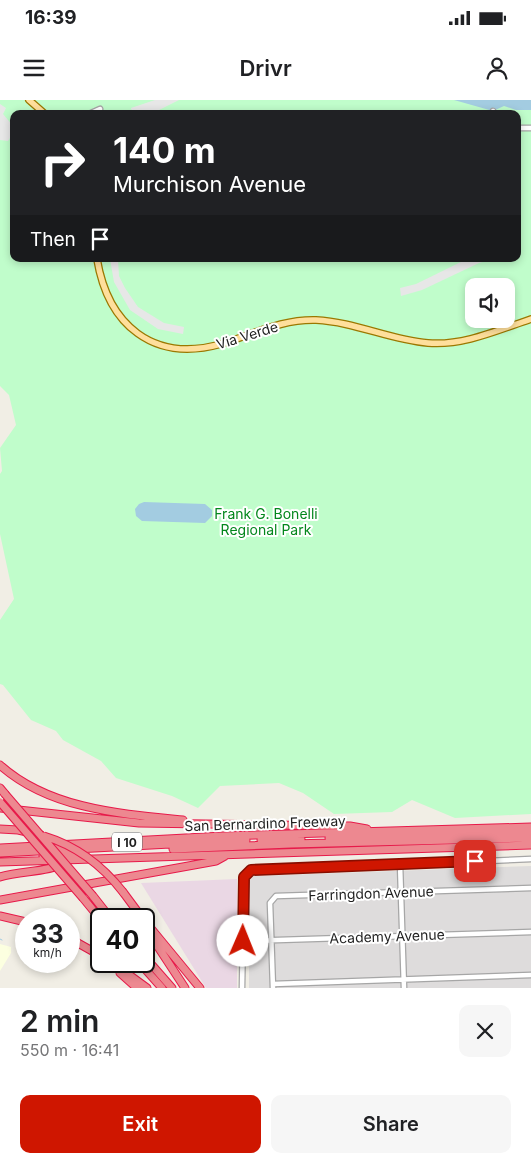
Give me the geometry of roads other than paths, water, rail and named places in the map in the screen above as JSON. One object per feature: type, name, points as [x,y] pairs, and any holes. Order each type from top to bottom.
[{"type":"highway","points":[[0,765],[20,781],[58,799],[116,811],[201,823]]},
{"type":"highway","points":[[0,788],[102,908]]},
{"type":"highway","points":[[0,802],[91,908]]},
{"type":"highway","points":[[0,808],[139,823],[350,826],[383,832]]},
{"type":"highway","name":"San Bernardino Freeway","points":[[0,848],[223,836],[531,827]]},
{"type":"highway","points":[[0,829],[18,830],[44,836],[81,852],[101,867],[134,908]]},
{"type":"highway","points":[[0,853],[250,840],[531,833]]},
{"type":"highway","points":[[29,861],[40,856],[267,845],[531,838]]},
{"type":"highway","name":"I 10","points":[[0,862],[531,846]]},
{"type":"highway","points":[[0,900],[216,861],[229,854]]},
{"type":"highway","points":[[0,877],[26,870],[55,868],[68,860]]},
{"type":"highway","points":[[0,916],[15,919]]},
{"type":"highway","points":[[155,934],[200,988]]},
{"type":"highway","points":[[155,942],[185,988]]},
{"type":"highway","points":[[155,969],[172,988]]},
{"type":"highway","points":[[121,973],[137,988]]},
{"type":"highway","points":[[125,973],[146,988]]},
{"type":"highway","points":[[149,973],[162,988]]},
{"type":"main road","points":[[29,100],[40,110]]},
{"type":"main road","name":"Via Verde","points":[[98,262],[105,293],[113,308],[124,322],[150,340],[183,349],[221,344],[269,326],[300,320],[339,323],[406,339],[447,343],[471,339],[531,319]]},
{"type":"street","points":[[242,988],[244,877],[248,871],[531,859]]},
{"type":"street","points":[[400,864],[404,988]]},
{"type":"street","name":"Farringdon Avenue","points":[[271,940],[270,903],[272,898],[276,896],[531,888]]},
{"type":"street","name":"Academy Avenue","points":[[243,941],[531,932]]},
{"type":"street","points":[[271,940],[273,986],[531,975]]},
{"type":"water","points":[[454,100],[531,100],[531,110],[516,110],[504,106],[495,110]]},
{"type":"water","points":[[144,502],[205,504],[212,510],[212,516],[205,523],[142,521],[136,516],[135,509]]},
{"type":"park label","name":"Frank G. Bonelli Regional Park","points":[[266,522]]}]
